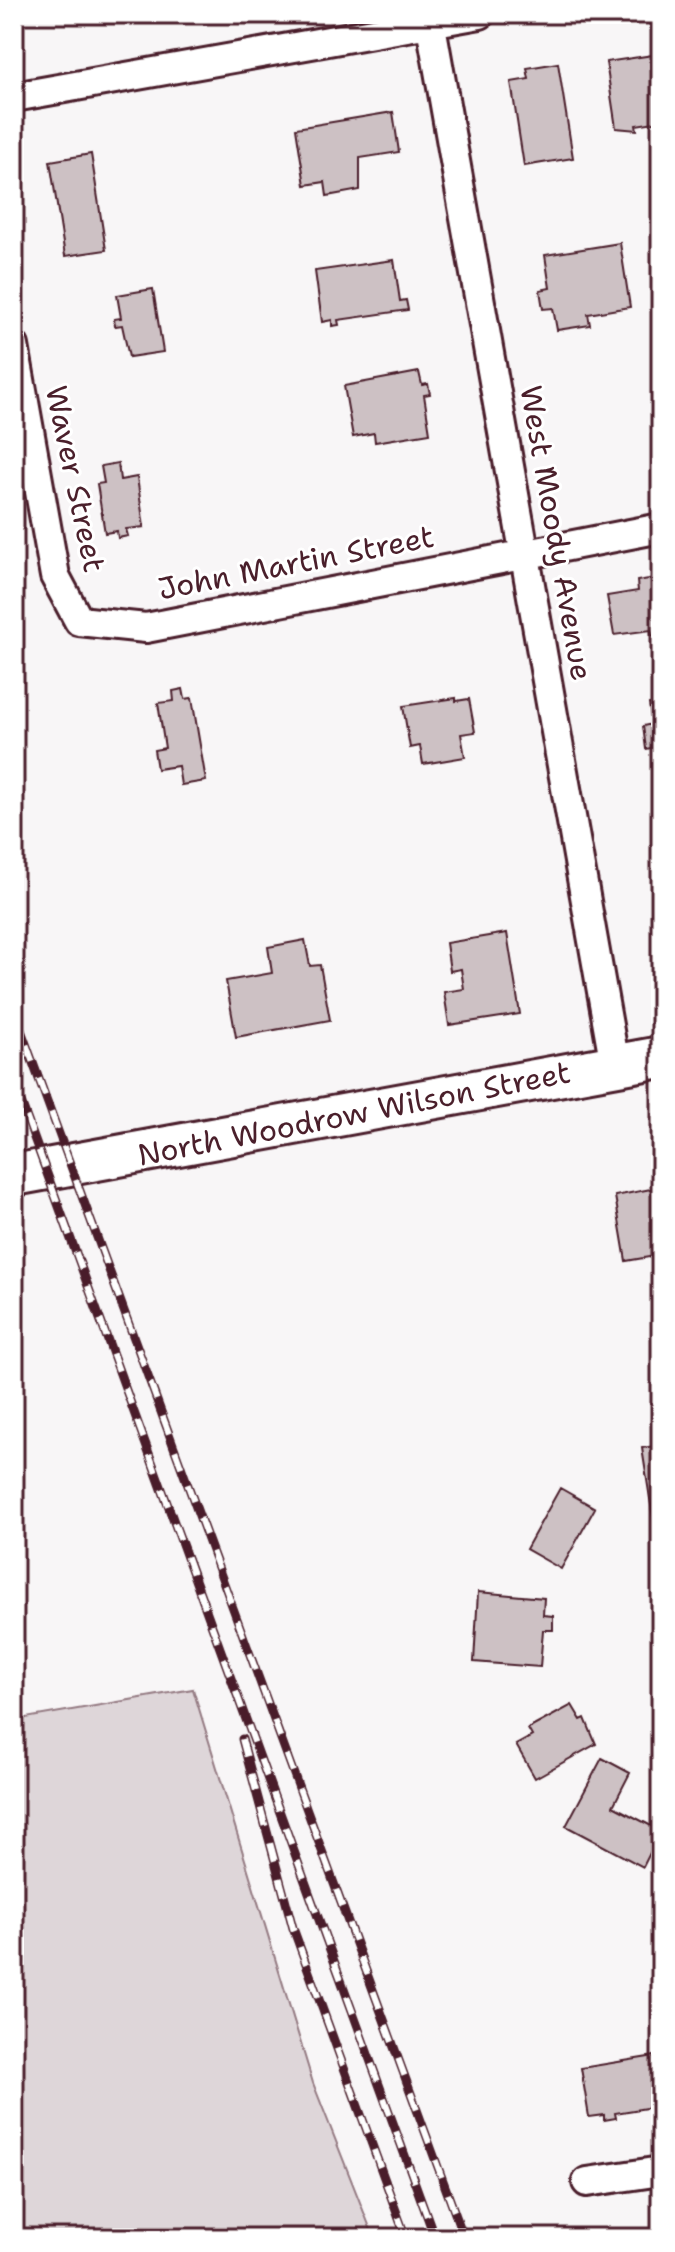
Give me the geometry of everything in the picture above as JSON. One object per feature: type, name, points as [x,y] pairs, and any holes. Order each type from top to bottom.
[{"type":"street","points":[[14,97],[429,19],[480,14]]},
{"type":"street","name":"West Moody Avenue","points":[[429,19],[615,1065]]},
{"type":"street","name":"Waver Street","points":[[14,346],[55,576],[79,621]]},
{"type":"street","name":"John Martin Street","points":[[79,621],[146,628],[661,528]]},
{"type":"street","name":"North Woodrow Wilson Street","points":[[30,1173],[661,1057]]},
{"type":"street","points":[[587,2182],[661,2171]]},
{"type":"shaded area","points":[[193,1689],[313,2083],[374,2238],[14,2238],[14,1720]]},
{"type":"building","points":[[653,55],[661,121],[636,125],[637,130],[616,128],[606,62]]},
{"type":"building","points":[[558,63],[573,158],[524,166],[511,82],[529,79],[527,68]]},
{"type":"building","points":[[393,112],[399,152],[360,158],[360,190],[327,196],[325,182],[305,185],[296,128]]},
{"type":"building","points":[[91,154],[106,250],[65,256],[50,161]]},
{"type":"building","points":[[620,243],[630,307],[588,314],[590,325],[557,330],[553,308],[543,309],[540,290],[550,288],[545,255]]},
{"type":"building","points":[[394,260],[400,301],[406,300],[408,310],[338,320],[339,325],[332,326],[332,320],[322,322],[315,271]]},
{"type":"building","points":[[153,289],[163,352],[129,357],[122,325],[115,326],[114,319],[121,318],[117,295]]},
{"type":"building","points":[[419,372],[422,385],[428,384],[430,394],[424,395],[430,433],[375,442],[374,433],[353,437],[344,386]]},
{"type":"building","points":[[118,463],[120,480],[137,477],[144,527],[126,529],[128,536],[118,538],[117,531],[105,533],[97,484],[104,483],[101,466]]},
{"type":"building","points":[[655,578],[656,588],[661,590],[661,635],[652,636],[651,630],[614,635],[607,596],[638,591],[637,581]]},
{"type":"building","points":[[183,689],[185,699],[192,698],[206,781],[181,785],[178,766],[157,769],[154,750],[165,748],[158,703],[174,701],[173,691]]},
{"type":"building","points":[[456,698],[456,701],[469,699],[475,732],[461,734],[465,757],[423,764],[420,746],[410,748],[403,706]]},
{"type":"building","points":[[661,702],[661,746],[646,749],[643,726],[652,724],[649,704]]},
{"type":"building","points":[[507,933],[520,1014],[449,1025],[444,992],[464,989],[461,969],[450,971],[446,943]]},
{"type":"building","points":[[305,940],[310,966],[320,965],[330,1020],[236,1037],[226,981],[272,973],[268,947]]},
{"type":"building","points":[[661,1187],[661,1255],[626,1261],[615,1196]]},
{"type":"building","points":[[661,1445],[661,1523],[654,1524],[642,1448]]},
{"type":"building","points":[[560,1488],[595,1508],[561,1569],[526,1549]]},
{"type":"building","points":[[478,1592],[544,1598],[543,1615],[553,1616],[553,1630],[543,1630],[540,1667],[474,1662]]},
{"type":"building","points":[[572,1705],[581,1720],[585,1718],[596,1744],[535,1778],[516,1745],[532,1736],[528,1729]]},
{"type":"building","points":[[602,1758],[630,1773],[613,1806],[661,1831],[643,1867],[566,1826]]},
{"type":"building","points":[[661,2055],[661,2111],[654,2112],[653,2107],[615,2113],[616,2118],[604,2120],[604,2115],[589,2117],[581,2068]]},
{"type":"railway","points":[[14,1011],[464,2238]]},
{"type":"railway","points":[[14,1083],[435,2238]]},
{"type":"railway","points":[[242,1739],[293,1928],[406,2238]]}]
